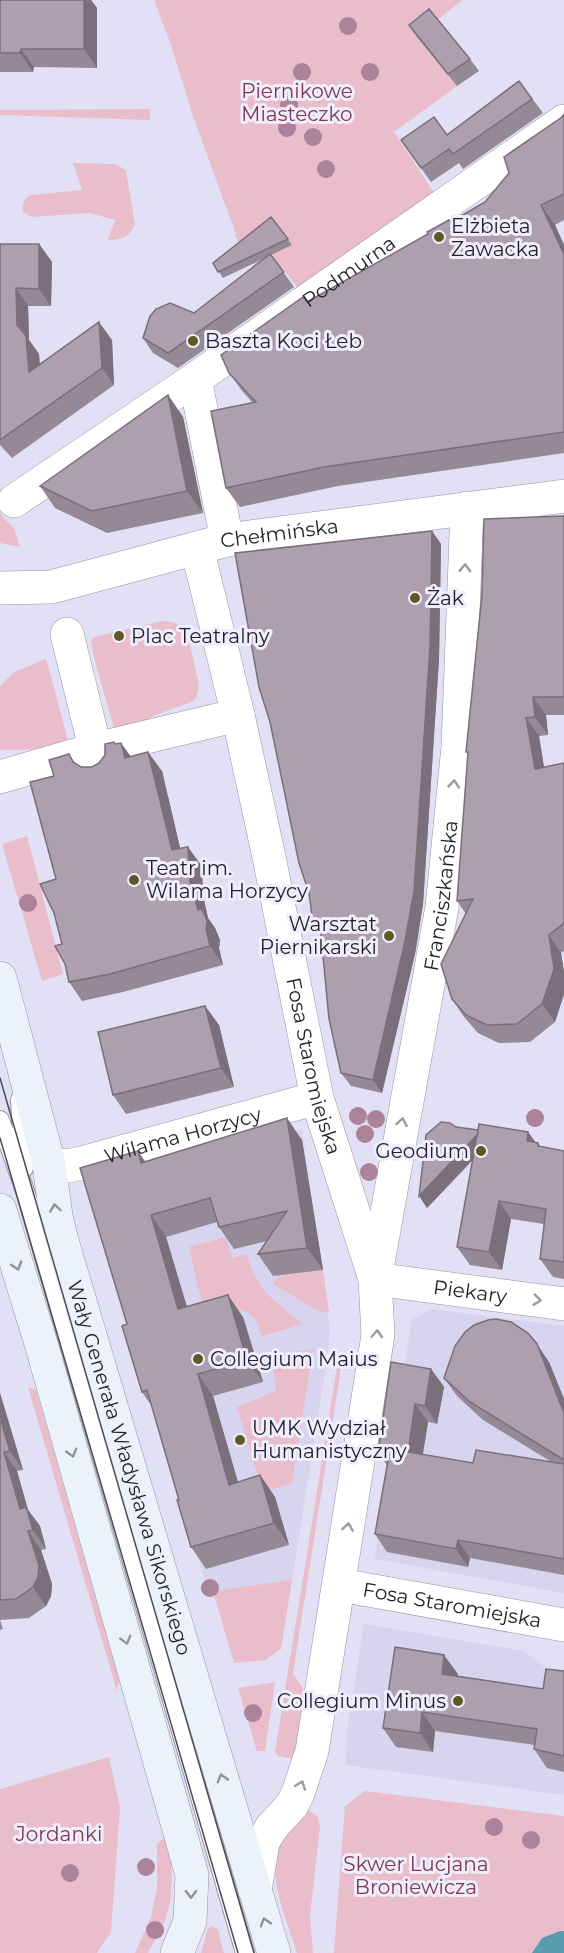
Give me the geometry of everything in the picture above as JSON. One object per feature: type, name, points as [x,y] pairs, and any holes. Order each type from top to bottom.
[{"type":"street","name":"Podmurna","points":[[14,501],[195,380],[564,121]]},
{"type":"street","name":"Fosa Staromiejska","points":[[195,380],[212,544],[238,715],[317,1098],[375,1279],[378,1335],[312,1751],[294,1801],[271,1828],[263,1842],[255,1890]]},
{"type":"street","name":"Chełmińska","points":[[0,588],[51,587],[212,544],[564,496]]},
{"type":"street","name":"Franciszkańska","points":[[375,1279],[442,907],[458,747],[467,508]]},
{"type":"street","points":[[67,634],[98,759]]},
{"type":"street","points":[[0,777],[98,759],[238,715]]},
{"type":"street","name":"Wały Generała Władysława Sikorskiego","points":[[0,978],[49,1164],[62,1241],[274,1953]]},
{"type":"street","name":"Wilama Horzycy","points":[[49,1164],[68,1166],[82,1163],[317,1098]]},
{"type":"street","points":[[13,1200],[48,1370],[192,1875],[190,1921],[177,1953]]},
{"type":"street","name":"Piekary","points":[[375,1279],[564,1304]]},
{"type":"street","name":"Fosa Staromiejska","points":[[340,1585],[564,1625]]},
{"type":"lane","points":[[13,1200],[16,1039]]},
{"type":"lane","points":[[0,1120],[13,1200],[245,1953]]},
{"type":"shaded area","name":"UMK Wydział Humanistyczny","points":[[302,1129],[330,1328],[292,1580],[208,1592],[93,1191]]},
{"type":"shaded area","points":[[431,1309],[564,1326],[564,1593],[375,1559],[387,1469],[412,1320]]},
{"type":"shaded area","name":"Collegium Minus","points":[[364,1624],[523,1651],[546,1668],[564,1671],[564,1795],[346,1765],[347,1732]]},
{"type":"shaded area","points":[[564,1931],[564,1953],[532,1953],[542,1938]]},
{"type":"green space","name":"Piernikowe Miasteczko","points":[[154,0],[462,0],[417,37],[457,86],[394,132],[435,194],[298,288],[282,267],[264,280],[235,236]]},
{"type":"green space","points":[[150,109],[150,120],[0,115],[0,110]]},
{"type":"green space","points":[[73,163],[115,164],[126,170],[135,224],[128,235],[108,240],[115,220],[90,213],[32,217],[23,212],[24,202],[31,195],[82,190]]},
{"type":"green space","points":[[0,513],[14,529],[20,547],[0,543]]},
{"type":"green space","points":[[162,621],[177,624],[188,636],[199,685],[196,698],[153,716],[128,735],[114,728],[91,640],[94,637]]},
{"type":"green space","points":[[45,659],[69,745],[66,749],[0,750],[0,686],[13,673]]},
{"type":"green space","points":[[27,836],[63,974],[42,981],[2,844]]},
{"type":"green space","points":[[226,1237],[232,1258],[247,1254],[261,1286],[275,1302],[303,1324],[262,1336],[255,1319],[247,1312],[229,1310],[204,1313],[189,1247]]},
{"type":"green space","points":[[323,1270],[329,1312],[318,1311],[273,1284],[279,1276]]},
{"type":"green space","points":[[313,1349],[292,1484],[262,1491],[237,1407],[276,1391],[272,1356]]},
{"type":"green space","points":[[337,1367],[341,1368],[293,1673],[304,1691],[295,1759],[278,1756],[275,1752]]},
{"type":"green space","points":[[28,1387],[36,1390],[119,1680],[117,1691]]},
{"type":"green space","points":[[292,1580],[281,1649],[265,1660],[234,1663],[213,1591]]},
{"type":"green space","points":[[275,1682],[265,1751],[257,1751],[238,1688]]},
{"type":"green space","name":"Jordanki","points":[[109,1757],[120,1808],[111,1932],[97,1953],[0,1953],[0,1789]]},
{"type":"green space","name":"Skwer Lucjana Broniewicza","points":[[365,1791],[564,1816],[564,1953],[334,1953],[345,1806]]},
{"type":"green space","points":[[307,1809],[318,1817],[320,1826],[310,1915],[313,1953],[297,1953],[284,1914],[275,1871],[279,1845],[284,1835]]},
{"type":"green space","points":[[168,1837],[172,1879],[168,1910],[148,1953],[135,1953],[151,1917],[157,1889],[157,1845]]},
{"type":"green space","points":[[213,1926],[218,1930],[224,1953],[201,1953],[208,1928]]},
{"type":"building","points":[[0,0],[84,0],[84,49],[21,49],[20,53],[0,53]]},
{"type":"building","points":[[429,9],[470,59],[448,74],[409,25]]},
{"type":"building","points":[[519,81],[532,99],[453,154],[449,149],[421,168],[401,140],[434,117],[447,135]]},
{"type":"building","points":[[564,114],[564,194],[541,205],[564,252],[564,432],[324,467],[226,488],[211,411],[256,402],[229,373],[221,355],[303,297],[307,302],[428,234],[427,232],[449,220],[451,222],[485,202],[509,173],[504,157]]},
{"type":"building","points":[[271,217],[288,239],[218,272],[213,263]]},
{"type":"building","points":[[0,244],[39,244],[39,289],[16,288],[17,325],[26,336],[29,372],[99,322],[102,368],[0,440]]},
{"type":"building","points":[[270,254],[284,272],[168,353],[143,338],[150,316],[156,309],[170,303],[194,313]]},
{"type":"building","points":[[168,395],[187,491],[92,511],[40,486]]},
{"type":"building","points":[[564,516],[564,697],[533,697],[535,717],[526,718],[535,769],[564,763],[564,923],[549,935],[554,969],[542,1004],[517,1024],[487,1025],[466,1015],[452,999],[441,964],[473,899],[457,901],[468,752],[466,752],[482,594],[484,519]]},
{"type":"building","points":[[432,531],[430,646],[414,891],[405,941],[373,1080],[341,1073],[329,1019],[320,925],[313,923],[309,893],[299,863],[270,722],[259,687],[235,553]]},
{"type":"building","name":"Teatr im. Wilama Horzycy","points":[[114,742],[115,744],[121,743],[125,758],[148,752],[172,850],[188,847],[190,881],[198,910],[202,909],[207,921],[206,929],[210,946],[110,974],[69,982],[65,964],[55,946],[62,944],[54,913],[40,884],[56,879],[30,782],[54,776],[49,760],[69,754],[73,762],[81,767],[92,767],[99,763],[105,755],[105,744]]},
{"type":"building","points":[[205,1006],[221,1068],[113,1095],[98,1032]]},
{"type":"building","name":"Collegium Maius","points":[[287,1118],[307,1248],[258,1254],[287,1211],[219,1227],[210,1198],[151,1215],[178,1309],[228,1295],[247,1360],[198,1374],[229,1485],[260,1475],[274,1523],[191,1547],[147,1390],[142,1392],[122,1326],[127,1324],[80,1168],[138,1151],[141,1163]]},
{"type":"building","points":[[441,1122],[478,1130],[478,1134],[419,1196],[426,1135]]},
{"type":"building","points":[[479,1124],[528,1132],[527,1141],[538,1143],[538,1146],[564,1151],[564,1262],[540,1259],[546,1209],[499,1201],[489,1252],[457,1247]]},
{"type":"building","points":[[496,1319],[511,1322],[528,1333],[537,1344],[564,1413],[564,1460],[470,1402],[444,1378],[455,1346],[465,1332],[474,1325]]},
{"type":"building","points":[[391,1362],[431,1369],[425,1406],[415,1404],[408,1452],[473,1463],[476,1450],[564,1464],[564,1559],[458,1540],[456,1549],[375,1534],[389,1455],[378,1453]]},
{"type":"building","points":[[0,1418],[10,1451],[4,1452],[20,1509],[26,1507],[33,1530],[28,1531],[39,1565],[38,1577],[33,1587],[16,1599],[0,1600]]},
{"type":"building","name":"Collegium Minus","points":[[395,1647],[444,1655],[442,1674],[543,1689],[546,1669],[564,1671],[564,1756],[534,1749],[537,1729],[422,1712],[420,1733],[383,1728]]},
{"type":"tram line","points":[[0,1078],[254,1953]]},
{"type":"tram line","points":[[0,1138],[238,1953]]},
{"type":"place","name":"Elżbieta Zawacka","points":[[439,237]]},
{"type":"place","name":"Baszta Koci Łeb","points":[[193,341]]},
{"type":"place","name":"Żak","points":[[415,598]]},
{"type":"place","name":"Plac Teatralny","points":[[119,636]]},
{"type":"place","name":"Teatr im. Wilama Horzycy","points":[[134,880]]},
{"type":"place","name":"Warsztat Piernikarski","points":[[389,936]]},
{"type":"place","name":"Geodium","points":[[481,1151]]},
{"type":"place","name":"Collegium Maius","points":[[198,1359]]},
{"type":"place","name":"UMK Wydział Humanistyczny","points":[[240,1440]]},
{"type":"place","name":"Collegium Minus","points":[[458,1701]]}]
